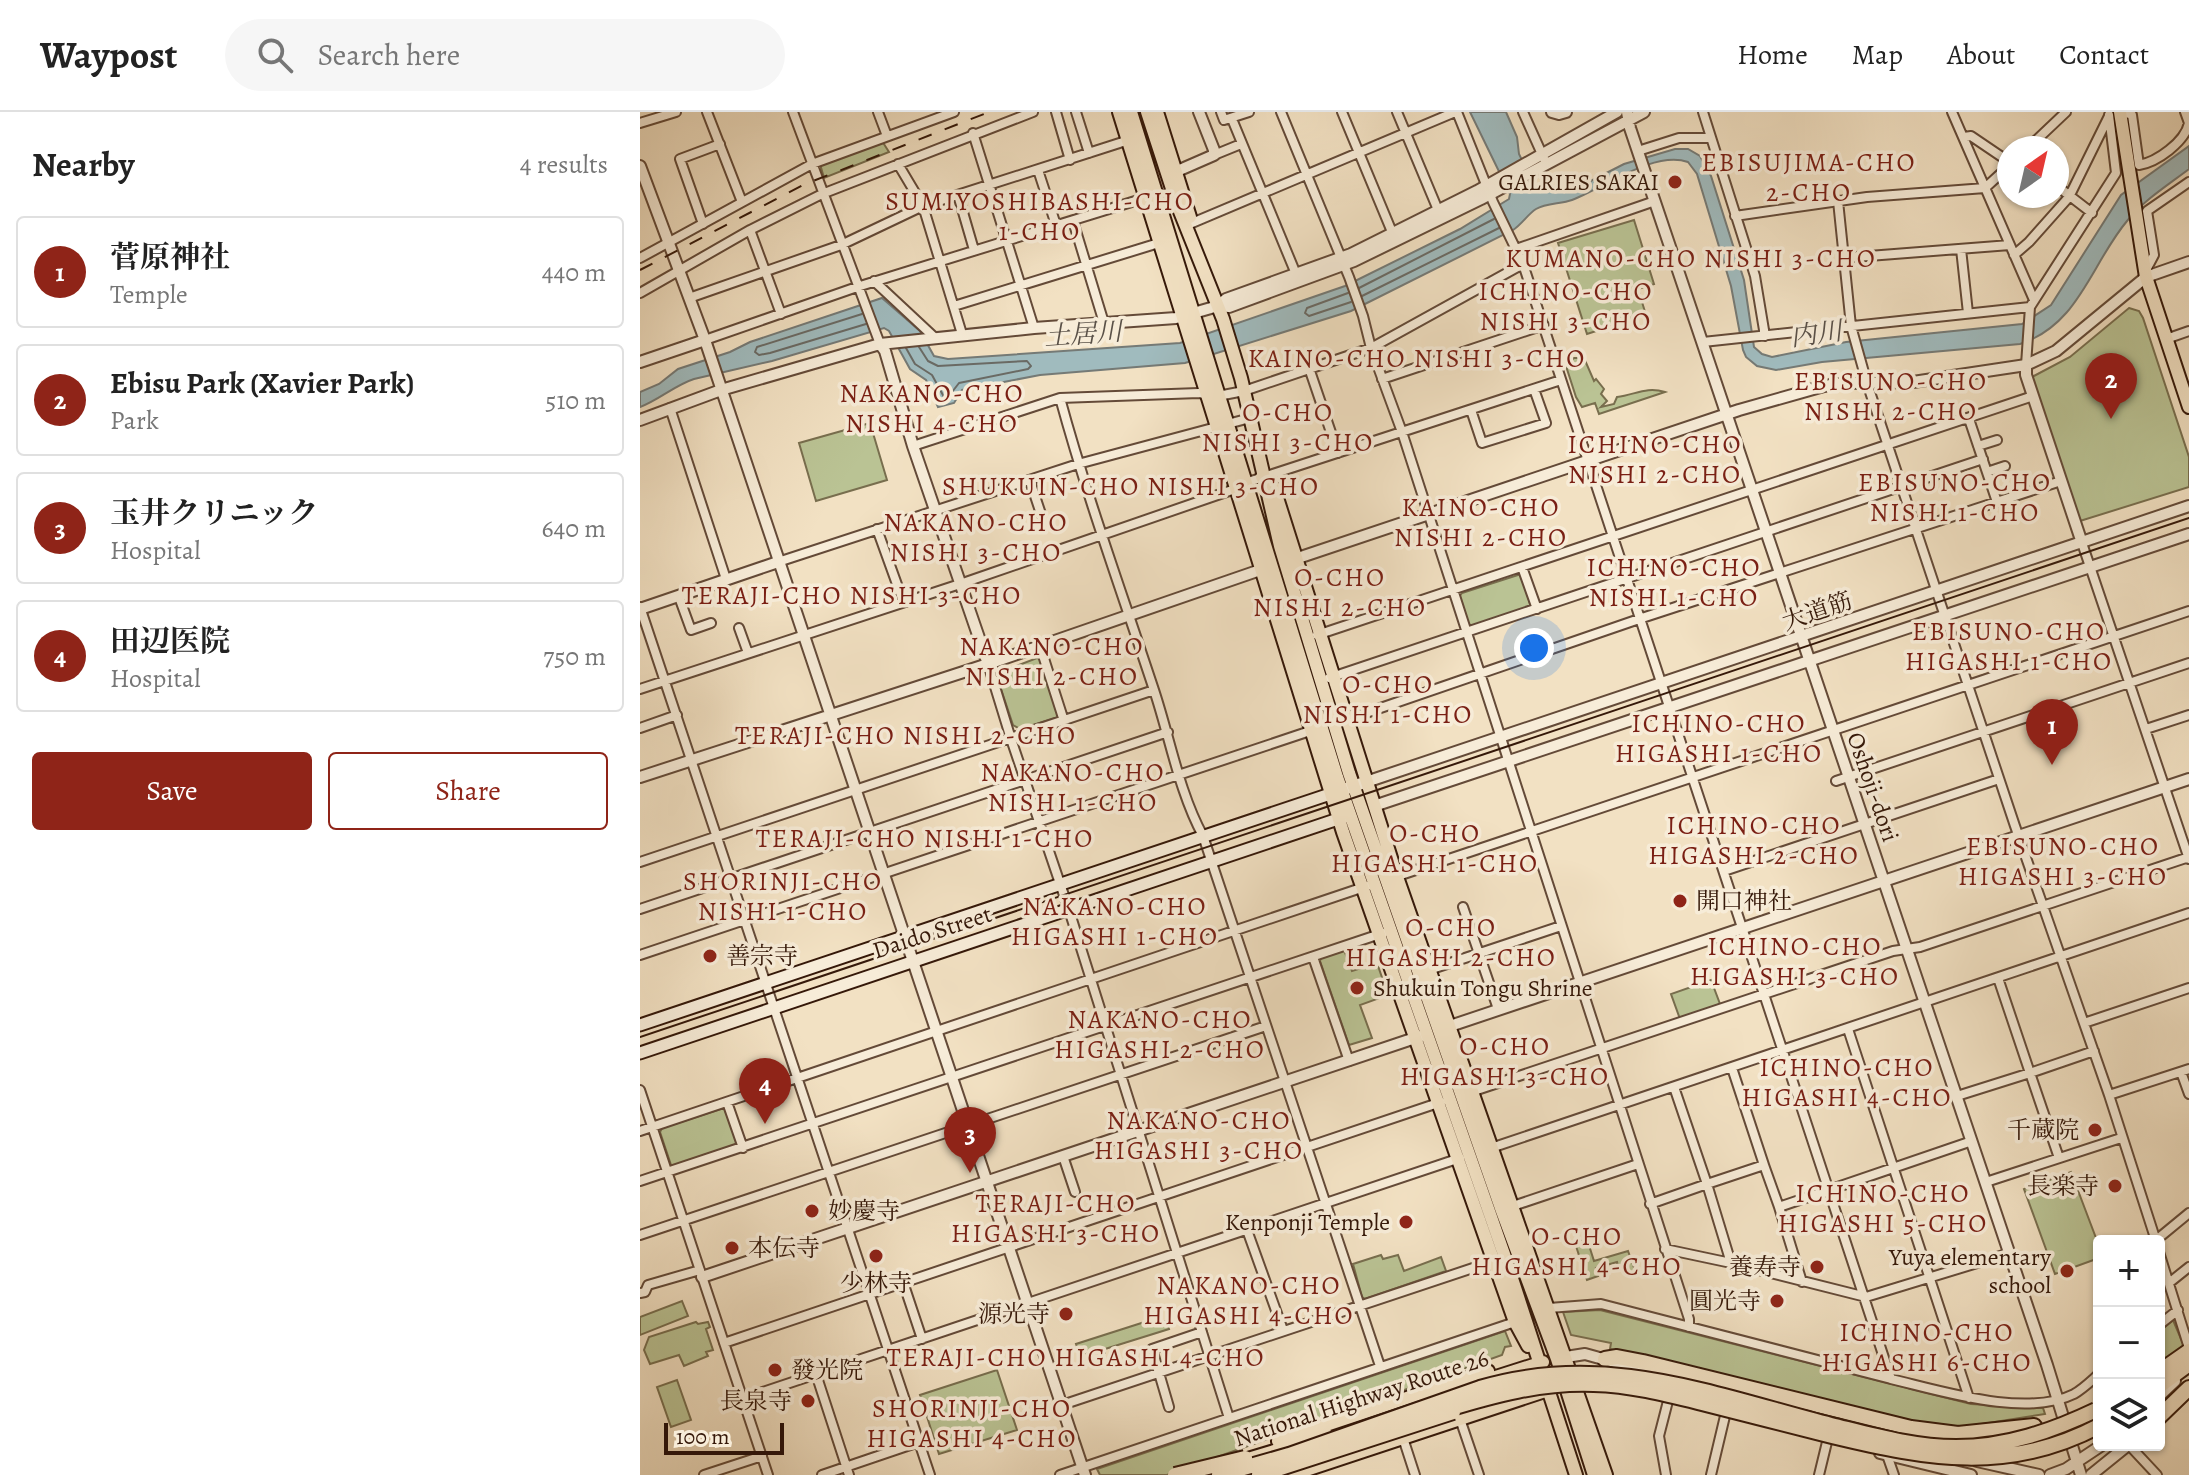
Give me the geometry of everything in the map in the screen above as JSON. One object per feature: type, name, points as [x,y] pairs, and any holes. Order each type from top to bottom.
[{"type":"highway","points":[[2165,1368],[2189,1350]]},
{"type":"highway","points":[[1605,1359],[1617,1357],[1911,1428],[1958,1434],[2021,1429],[2093,1410]]},
{"type":"highway","points":[[2165,1382],[2189,1366]]},
{"type":"highway","points":[[1207,1474],[1289,1455],[1493,1384],[1592,1372],[1645,1378],[1863,1433],[1934,1446],[1958,1447],[2011,1441],[2058,1427],[2093,1411]]},
{"type":"highway","points":[[1259,1475],[1440,1416],[1507,1398],[1559,1377]]},
{"type":"highway","points":[[1250,1475],[1559,1377],[1643,1389],[1880,1447],[1957,1459],[2023,1454],[2065,1442],[2093,1429]]},
{"type":"highway","points":[[2165,1413],[2189,1388]]},
{"type":"highway","points":[[1175,1475],[1268,1452],[1459,1389]]},
{"type":"main road","points":[[1119,112],[1150,176],[1151,196]]},
{"type":"main road","points":[[1131,112],[1133,138],[1303,687],[1328,725],[1380,882],[1424,972],[1433,1032],[1511,1255],[1538,1364]]},
{"type":"main road","points":[[2116,113],[2131,182],[2142,214],[2146,274],[2189,407]]},
{"type":"main road","points":[[1154,115],[1171,174],[1235,359],[1262,477],[1273,485],[1290,560],[1327,679],[1328,725],[1348,788],[1380,882],[1402,927],[1455,1097],[1594,1475]]},
{"type":"main road","name":"Daido Street","points":[[640,1025],[1348,788]]},
{"type":"main road","name":"Daido Street","points":[[640,1053],[1356,812]]},
{"type":"main road","points":[[1475,1153],[1513,1206],[1511,1255],[1515,1322],[1538,1364],[1559,1377],[1583,1408],[1606,1475]]},
{"type":"main road","points":[[1511,1255],[1549,1308],[1574,1473]]},
{"type":"main road","points":[[1207,1474],[1237,1455],[1299,1439],[1513,1364],[1538,1364],[1559,1377]]},
{"type":"main road","name":"National Highway Route 26","points":[[1299,1439],[1428,1403],[1459,1389],[1538,1364]]},
{"type":"main road","name":"National Highway Route 26","points":[[1291,1475],[1310,1472],[1460,1419],[1559,1377]]},
{"type":"main road","points":[[1241,1475],[1250,1475]]},
{"type":"street","points":[[640,123],[676,112]]},
{"type":"street","points":[[707,112],[742,202]]},
{"type":"street","points":[[793,112],[857,287],[885,351],[913,446],[1061,884],[1229,1418]]},
{"type":"street","points":[[878,112],[887,136]]},
{"type":"street","points":[[640,258],[812,164],[954,112]]},
{"type":"street","points":[[640,293],[750,230],[822,194],[1033,112]]},
{"type":"street","points":[[1056,112],[1070,160]]},
{"type":"street","points":[[1076,112],[1089,153]]},
{"type":"street","points":[[1199,112],[1214,155]]},
{"type":"street","points":[[1249,112],[1226,117],[1241,144],[1296,274]]},
{"type":"street","points":[[1281,112],[1349,277],[1402,432],[1464,632],[1689,1319],[1689,1327]]},
{"type":"street","points":[[1342,112],[1392,232]]},
{"type":"street","points":[[1397,112],[1438,210]]},
{"type":"street","points":[[1190,227],[1262,193],[1456,112],[1523,264],[1544,325],[1891,1379]]},
{"type":"street","points":[[1523,112],[1540,161]]},
{"type":"street","points":[[1552,112],[1566,112]]},
{"type":"street","points":[[640,420],[721,390],[878,340],[892,342],[1034,328],[1189,320],[1221,313],[1342,261],[1492,190],[1615,112],[1628,116]]},
{"type":"street","points":[[1540,161],[1628,116],[1644,112]]},
{"type":"street","points":[[1703,112],[1755,276],[1761,336]]},
{"type":"street","points":[[724,1343],[1455,1097],[2189,858],[2026,375],[2031,306],[2010,245],[1952,112]]},
{"type":"street","points":[[2041,136],[2066,112]]},
{"type":"street","points":[[2116,113],[2132,115],[2139,165],[2149,164],[2181,139],[2189,123],[2185,112]]},
{"type":"street","points":[[2092,213],[2069,197],[2116,113]]},
{"type":"street","points":[[2031,306],[2116,173],[2116,113]]},
{"type":"street","points":[[1150,176],[1144,140],[1154,115]]},
{"type":"street","name":"Oshoji-dori","points":[[1628,116],[2010,1253],[2081,1475]]},
{"type":"street","points":[[973,133],[1034,328]]},
{"type":"street","points":[[1964,137],[1971,136],[1997,154]]},
{"type":"street","points":[[689,298],[841,245],[923,206],[1133,138]]},
{"type":"street","points":[[1639,153],[1679,138],[1711,138]]},
{"type":"street","points":[[703,224],[680,159],[720,144]]},
{"type":"street","points":[[1171,174],[1241,144]]},
{"type":"street","points":[[898,164],[923,206],[962,334]]},
{"type":"street","points":[[640,166],[705,340],[1084,1471]]},
{"type":"street","points":[[1038,170],[1056,225]]},
{"type":"street","points":[[1735,216],[1838,201],[1985,188],[1997,177]]},
{"type":"street","points":[[2142,214],[2189,182]]},
{"type":"street","points":[[1221,313],[1226,299],[1342,261],[1438,210],[1492,190]]},
{"type":"street","points":[[958,195],[974,250]]},
{"type":"street","points":[[640,362],[874,281],[1151,196]]},
{"type":"street","points":[[1516,249],[1655,201]]},
{"type":"street","points":[[1838,201],[1851,330],[1861,364],[2154,1235]]},
{"type":"street","points":[[2014,255],[2059,208]]},
{"type":"street","points":[[1073,221],[1104,323]]},
{"type":"street","points":[[750,230],[781,314]]},
{"type":"street","points":[[954,306],[1165,241]]},
{"type":"street","points":[[1843,258],[2010,245]]},
{"type":"street","points":[[1961,249],[1968,313]]},
{"type":"street","points":[[640,777],[988,664],[1727,414],[1824,386],[1913,382],[2026,365],[2056,351],[2146,274],[2189,262]]},
{"type":"street","points":[[913,446],[1060,398],[1213,395],[1244,391],[1371,348],[1523,264]]},
{"type":"street","points":[[874,281],[930,338]]},
{"type":"street","points":[[1703,342],[1851,330],[2031,306]]},
{"type":"street","points":[[1382,379],[1544,325]]},
{"type":"street","points":[[2166,339],[2189,331]]},
{"type":"street","points":[[1309,368],[1338,453]]},
{"type":"street","points":[[640,689],[960,584],[1262,477],[1561,380]]},
{"type":"street","points":[[1471,410],[1482,443],[1546,423],[1534,389]]},
{"type":"street","points":[[1314,636],[2033,396]]},
{"type":"street","points":[[1060,398],[1078,464],[1180,775],[1212,861],[1380,1366]]},
{"type":"street","points":[[670,408],[726,579]]},
{"type":"street","points":[[930,1475],[640,608],[1078,464],[1250,418]]},
{"type":"street","points":[[1969,419],[1997,502]]},
{"type":"street","points":[[1978,446],[1997,440]]},
{"type":"street","points":[[1303,687],[1983,459]]},
{"type":"street","points":[[1987,472],[2005,466]]},
{"type":"street","points":[[1030,481],[1041,514]]},
{"type":"street","points":[[640,955],[1642,618],[2061,481]]},
{"type":"street","name":"大道筋","points":[[1348,788],[2189,506]]},
{"type":"street","points":[[877,529],[903,601]]},
{"type":"street","name":"大道筋","points":[[1356,812],[2189,534]]},
{"type":"street","points":[[1522,567],[1537,609]]},
{"type":"street","points":[[679,597],[691,630],[711,623]]},
{"type":"street","points":[[640,1131],[2189,611]]},
{"type":"street","points":[[739,628],[748,653]]},
{"type":"street","points":[[1040,646],[1064,721]]},
{"type":"street","points":[[1836,781],[2189,663]]},
{"type":"street","points":[[640,862],[1154,690]]},
{"type":"street","points":[[640,728],[677,715]]},
{"type":"street","points":[[2146,729],[2189,715]]},
{"type":"street","points":[[640,909],[1168,732]]},
{"type":"street","points":[[1724,871],[1999,779]]},
{"type":"street","points":[[640,1293],[645,1292],[648,1285],[701,1274],[848,1229],[2189,779]]},
{"type":"street","points":[[1463,907],[1498,1009]]},
{"type":"street","points":[[742,1399],[2189,913]]},
{"type":"street","points":[[1424,972],[1561,926]]},
{"type":"street","points":[[640,1181],[1402,927]]},
{"type":"street","points":[[1313,957],[1349,1061]]},
{"type":"street","points":[[1998,978],[2059,1158]]},
{"type":"street","points":[[2084,1023],[2189,988]]},
{"type":"street","points":[[640,1235],[1266,1026]]},
{"type":"street","points":[[1848,1029],[1969,1398]]},
{"type":"street","points":[[1957,1096],[2094,1051]]},
{"type":"street","points":[[1732,1068],[1802,1282]]},
{"type":"street","points":[[2109,1095],[2185,1071],[2189,1094]]},
{"type":"street","points":[[1674,1087],[1731,1263]]},
{"type":"street","points":[[640,1090],[768,1475]]},
{"type":"street","points":[[727,1102],[743,1148]]},
{"type":"street","points":[[1986,1182],[2121,1138]]},
{"type":"street","points":[[1779,1207],[1972,1141]]},
{"type":"street","points":[[1063,1156],[1075,1192]]},
{"type":"street","points":[[1513,1206],[1638,1164]]},
{"type":"street","points":[[1650,1204],[1764,1165]]},
{"type":"street","points":[[2163,1235],[2189,1213]]},
{"type":"street","points":[[1247,1230],[1283,1330]]},
{"type":"street","points":[[1665,1249],[1866,1297],[2010,1253]]},
{"type":"street","points":[[1062,1405],[1511,1255]]},
{"type":"street","points":[[2169,1283],[2189,1267]]},
{"type":"street","points":[[2165,1271],[2189,1350]]},
{"type":"street","points":[[903,1282],[922,1339]]},
{"type":"street","points":[[1549,1308],[1601,1304],[1969,1398],[2042,1403],[2076,1393],[2093,1379]]},
{"type":"street","points":[[2165,1320],[2178,1310]]},
{"type":"street","points":[[1060,1475],[1084,1471],[1229,1418],[1515,1322]]},
{"type":"street","points":[[1169,1407],[1152,1349],[1202,1332]]},
{"type":"street","points":[[1559,1377],[1585,1354],[1926,1448],[2039,1475]]},
{"type":"street","points":[[2165,1390],[2189,1366]]},
{"type":"street","points":[[816,1374],[848,1471]]},
{"type":"street","points":[[1559,1377],[1887,1455],[1930,1470],[1971,1475]]},
{"type":"street","points":[[2165,1414],[2189,1396]]},
{"type":"street","points":[[1666,1475],[1659,1436],[1668,1401]]},
{"type":"street","points":[[1711,1475],[1725,1416]]},
{"type":"street","points":[[1460,1419],[1479,1475]]},
{"type":"street","points":[[1403,1438],[1415,1475]]},
{"type":"street","points":[[1299,1439],[1310,1472]]},
{"type":"street","points":[[822,1475],[848,1471],[919,1442]]},
{"type":"street","points":[[1819,1475],[1827,1442]]},
{"type":"street","points":[[2050,1475],[2093,1451]]},
{"type":"street","points":[[2091,1475],[2121,1451]]},
{"type":"street","points":[[2134,1451],[2157,1475]]},
{"type":"street","points":[[1887,1455],[1894,1475]]},
{"type":"street","points":[[704,1475],[762,1456]]},
{"type":"green space","points":[[882,141],[889,152],[824,178],[820,164]]},
{"type":"green space","points":[[1634,220],[1654,284],[1638,289],[1646,315],[1587,334],[1558,243]]},
{"type":"green space","points":[[2129,308],[2139,311],[2143,318],[2189,457],[2189,487],[2080,521],[2032,377],[2070,357]]},
{"type":"green space","points":[[1574,358],[1584,358],[1594,381],[1596,379],[1604,389],[1601,394],[1607,401],[1601,407],[1614,404],[1617,397],[1646,390],[1665,392],[1599,414],[1595,403],[1582,407],[1576,397],[1566,366]]},
{"type":"green space","points":[[870,423],[887,480],[816,501],[799,443]]},
{"type":"green space","points":[[1521,574],[1531,607],[1472,626],[1468,624],[1459,597],[1462,593]]},
{"type":"green space","points":[[1040,659],[1058,714],[1056,718],[1020,729],[1013,725],[996,674]]},
{"type":"green space","name":"Shukuin Tongu Shrine","points":[[1344,950],[1352,971],[1377,963],[1388,995],[1360,1005],[1372,1038],[1349,1045],[1320,961],[1321,957]]},
{"type":"green space","points":[[1711,980],[1720,1004],[1680,1019],[1671,994]]},
{"type":"green space","points":[[724,1108],[738,1142],[736,1145],[671,1165],[660,1132],[662,1128]]},
{"type":"green space","points":[[2071,1172],[2095,1235],[2093,1260],[2055,1274],[2024,1189]]},
{"type":"green space","points":[[1587,1239],[1594,1261],[1628,1251],[1636,1273],[1619,1269],[1617,1262],[1596,1268],[1598,1276],[1587,1280],[1575,1243]]},
{"type":"green space","points":[[1381,1255],[1383,1259],[1398,1255],[1404,1271],[1441,1257],[1446,1271],[1365,1299],[1353,1264]]},
{"type":"green space","points":[[682,1301],[688,1316],[640,1335],[640,1317]]},
{"type":"green space","points":[[1600,1310],[1971,1404],[2043,1408],[2045,1414],[1963,1427],[1902,1421],[1610,1349],[1611,1343],[1571,1335],[1563,1312]]},
{"type":"green space","points":[[1154,1319],[1157,1324],[1166,1321],[1169,1329],[1105,1349],[1105,1353],[1099,1355],[1097,1350],[1080,1355],[1076,1344]]},
{"type":"green space","points":[[2173,1320],[2184,1346],[2165,1360],[2165,1327]]},
{"type":"green space","points":[[696,1322],[708,1322],[710,1327],[706,1329],[713,1350],[706,1352],[708,1356],[684,1366],[679,1355],[650,1364],[644,1350],[649,1337]]},
{"type":"green space","points":[[1505,1331],[1511,1346],[1505,1347],[1502,1355],[1167,1475],[1100,1475],[1097,1469]]},
{"type":"green space","points":[[997,1370],[1017,1430],[939,1454],[920,1395]]},
{"type":"green space","points":[[677,1380],[691,1420],[671,1427],[657,1387]]},
{"type":"water","points":[[1470,112],[1506,112],[1517,137],[1519,154],[1532,181],[1551,192],[1571,191],[1624,164],[1675,149],[1688,149],[1700,156],[1711,176],[1744,280],[1754,347],[1772,357],[1846,342],[2022,324],[2051,305],[2121,195],[2189,146],[2189,169],[2127,221],[2082,292],[2057,323],[2020,344],[1822,362],[1776,370],[1757,366],[1743,350],[1731,286],[1697,174],[1688,162],[1675,160],[1645,166],[1572,200],[1540,207],[1513,230],[1351,311],[1185,363],[1040,375],[962,390],[954,403],[938,407],[926,380],[910,369],[889,331],[884,328],[772,361],[694,379],[640,407],[640,392],[659,384],[678,369],[882,298],[920,331],[934,356],[948,359],[1180,343],[1345,286],[1460,229],[1509,199],[1510,194]]},
{"type":"tram line","points":[[640,1037],[2189,518]]},
{"type":"railway","points":[[640,270],[803,185],[989,112]]},
{"type":"place","name":"GALRIES SAKAI","points":[[1675,182]]},
{"type":"place","name":"Ebisu Park (Xavier Park)","points":[[2111,419]]},
{"type":"place","name":"菅原神社","points":[[2052,765]]},
{"type":"place","name":"開口神社","points":[[1680,901]]},
{"type":"place","name":"善宗寺","points":[[710,956]]},
{"type":"place","name":"Shukuin Tongu Shrine","points":[[1357,988]]},
{"type":"place","name":"田辺医院","points":[[765,1124]]},
{"type":"place","name":"千蔵院","points":[[2095,1130]]},
{"type":"place","name":"玉井クリニック","points":[[970,1173]]},
{"type":"place","name":"長楽寺","points":[[2115,1186]]},
{"type":"place","name":"妙慶寺","points":[[812,1211]]},
{"type":"place","name":"Kenponji Temple","points":[[1406,1222]]},
{"type":"place","name":"本伝寺","points":[[732,1248]]},
{"type":"place","name":"少林寺","points":[[876,1256]]},
{"type":"place","name":"養寿寺","points":[[1817,1267]]},
{"type":"place","name":"Yuya elementary school","points":[[2067,1271]]},
{"type":"place","name":"圓光寺","points":[[1777,1301]]},
{"type":"place","name":"源光寺","points":[[1066,1314]]},
{"type":"place","name":"發光院","points":[[775,1370]]},
{"type":"place","name":"長泉寺","points":[[808,1401]]},
{"type":"district","name":"EBISUJIMA-CHO 2-CHO","points":[[1809,177]]},
{"type":"district","name":"SUMIYOSHIBASHI-CHO 1-CHO","points":[[1040,216]]},
{"type":"district","name":"KUMANO-CHO NISHI 3-CHO","points":[[1691,258]]},
{"type":"district","name":"ICHINO-CHO NISHI 3-CHO","points":[[1566,306]]},
{"type":"district","name":"KAINO-CHO NISHI 3-CHO","points":[[1417,358]]},
{"type":"district","name":"EBISUNO-CHO NISHI 2-CHO","points":[[1891,396]]},
{"type":"district","name":"NAKANO-CHO NISHI 4-CHO","points":[[932,408]]},
{"type":"district","name":"O-CHO NISHI 3-CHO","points":[[1288,427]]},
{"type":"district","name":"ICHINO-CHO NISHI 2-CHO","points":[[1655,459]]},
{"type":"district","name":"SHUKUIN-CHO NISHI 3-CHO","points":[[1131,486]]},
{"type":"district","name":"EBISUNO-CHO NISHI 1-CHO","points":[[1955,497]]},
{"type":"district","name":"KAINO-CHO NISHI 2-CHO","points":[[1481,522]]},
{"type":"district","name":"NAKANO-CHO NISHI 3-CHO","points":[[976,537]]},
{"type":"district","name":"ICHINO-CHO NISHI 1-CHO","points":[[1674,582]]},
{"type":"district","name":"O-CHO NISHI 2-CHO","points":[[1340,592]]},
{"type":"district","name":"TERAJI-CHO NISHI 3-CHO","points":[[852,595]]},
{"type":"district","name":"EBISUNO-CHO HIGASHI 1-CHO","points":[[2009,646]]},
{"type":"district","name":"NAKANO-CHO NISHI 2-CHO","points":[[1052,661]]},
{"type":"district","name":"O-CHO NISHI 1-CHO","points":[[1388,699]]},
{"type":"district","name":"TERAJI-CHO NISHI 2-CHO","points":[[906,735]]},
{"type":"district","name":"ICHINO-CHO HIGASHI 1-CHO","points":[[1719,738]]},
{"type":"district","name":"NAKANO-CHO NISHI 1-CHO","points":[[1073,787]]},
{"type":"district","name":"TERAJI-CHO NISHI 1-CHO","points":[[925,838]]},
{"type":"district","name":"ICHINO-CHO HIGASHI 2-CHO","points":[[1754,840]]},
{"type":"district","name":"O-CHO HIGASHI 1-CHO","points":[[1435,848]]},
{"type":"district","name":"EBISUNO-CHO HIGASHI 3-CHO","points":[[2063,861]]},
{"type":"district","name":"SHORINJI-CHO NISHI 1-CHO","points":[[783,896]]},
{"type":"district","name":"NAKANO-CHO HIGASHI 1-CHO","points":[[1115,921]]},
{"type":"district","name":"O-CHO HIGASHI 2-CHO","points":[[1451,942]]},
{"type":"district","name":"ICHINO-CHO HIGASHI 3-CHO","points":[[1795,961]]},
{"type":"district","name":"NAKANO-CHO HIGASHI 2-CHO","points":[[1160,1034]]},
{"type":"district","name":"O-CHO HIGASHI 3-CHO","points":[[1505,1061]]},
{"type":"district","name":"ICHINO-CHO HIGASHI 4-CHO","points":[[1847,1082]]},
{"type":"district","name":"NAKANO-CHO HIGASHI 3-CHO","points":[[1199,1135]]},
{"type":"district","name":"ICHINO-CHO HIGASHI 5-CHO","points":[[1883,1208]]},
{"type":"district","name":"TERAJI-CHO HIGASHI 3-CHO","points":[[1056,1218]]},
{"type":"district","name":"O-CHO HIGASHI 4-CHO","points":[[1577,1251]]},
{"type":"district","name":"NAKANO-CHO HIGASHI 4-CHO","points":[[1249,1300]]},
{"type":"district","name":"ICHINO-CHO HIGASHI 6-CHO","points":[[1927,1347]]},
{"type":"district","name":"TERAJI-CHO HIGASHI 4-CHO","points":[[1076,1357]]},
{"type":"district","name":"SHORINJI-CHO HIGASHI 4-CHO","points":[[972,1423]]},
{"type":"water label","name":"土居川","points":[[1083,334]]},
{"type":"water label","name":"内川","points":[[1816,334]]}]
